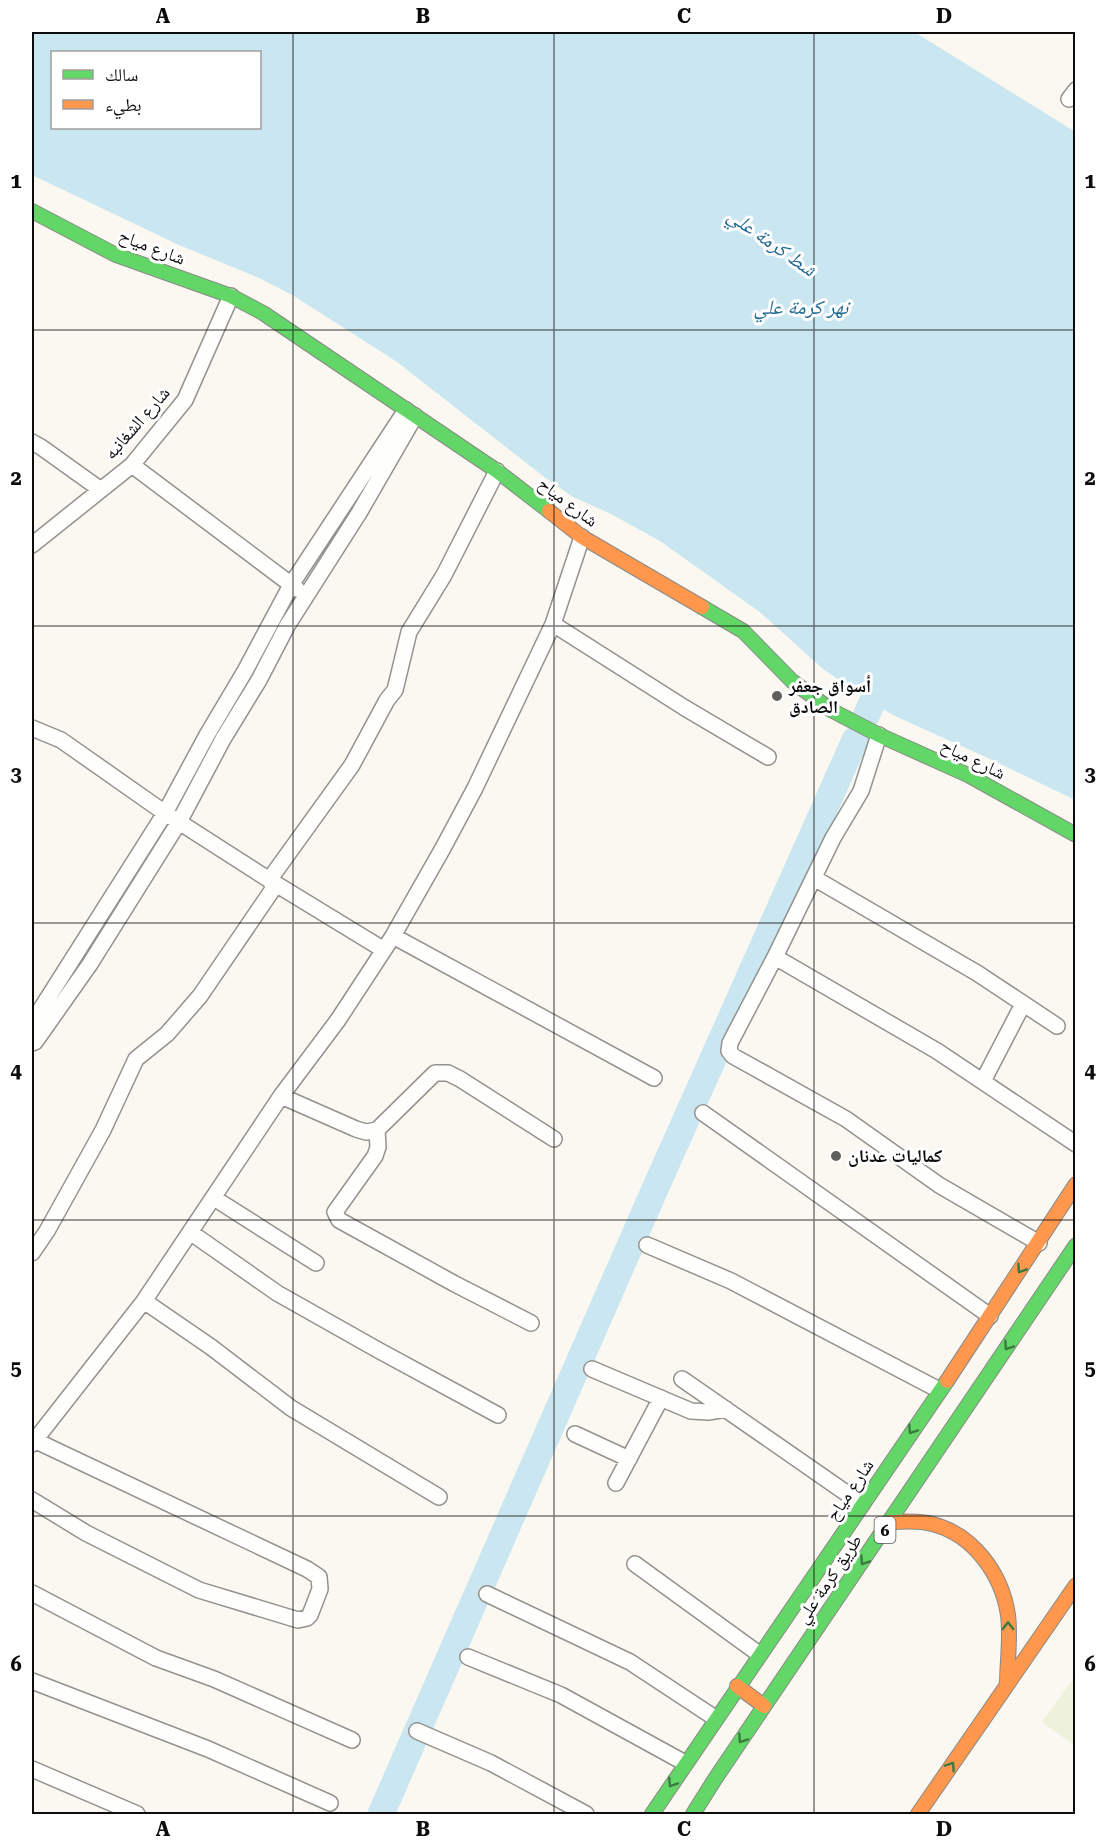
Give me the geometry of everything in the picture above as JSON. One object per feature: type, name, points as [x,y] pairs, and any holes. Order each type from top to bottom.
[{"type":"main road","name":"شارع مياح","points":[[32,211],[116,255],[231,296],[263,313],[497,471],[582,537],[743,631],[792,681],[831,710],[879,735],[968,775],[1076,835]]},
{"type":"main road","name":"شارع مياح","points":[[652,1815],[715,1718],[990,1316],[1076,1184]]},
{"type":"main road","name":"طريق كرمة علي","points":[[693,1815],[764,1706],[1076,1245]]},
{"type":"main road","points":[[890,1522],[914,1521],[947,1529],[962,1537],[980,1552],[994,1573],[1005,1598],[1008,1617],[1007,1685]]},
{"type":"main road","points":[[918,1815],[1076,1585]]},
{"type":"main road","points":[[737,1686],[764,1706]]},
{"type":"street","name":"شارع الشغانبه","points":[[32,545],[132,465],[185,400],[231,296]]},
{"type":"street","points":[[32,1023],[165,813],[291,585],[411,413]]},
{"type":"street","points":[[32,1043],[35,1042],[90,964],[179,822],[287,626],[359,513],[411,413]]},
{"type":"street","points":[[32,442],[101,490]]},
{"type":"street","points":[[132,465],[306,595]]},
{"type":"street","points":[[32,1253],[47,1231],[103,1130],[136,1059],[167,1034],[200,996],[273,889],[272,876],[352,765],[387,700],[395,690],[409,632],[444,574],[497,471]]},
{"type":"street","points":[[32,1500],[86,1533],[199,1590],[298,1620],[310,1615],[320,1589],[319,1577],[307,1569],[32,1441],[144,1301],[281,1096],[338,1020],[393,936],[475,788],[553,624],[582,537]]},
{"type":"street","points":[[553,624],[685,708],[768,757]]},
{"type":"street","points":[[32,728],[62,740],[165,813],[384,950]]},
{"type":"street","points":[[879,735],[861,791],[833,838],[790,922],[775,957],[730,1043],[729,1051],[733,1056],[846,1119],[939,1185],[1039,1243]]},
{"type":"street","points":[[814,878],[977,974],[1057,1026]]},
{"type":"street","points":[[393,936],[654,1078]]},
{"type":"street","points":[[75,955],[90,964]]},
{"type":"street","points":[[775,957],[937,1051],[1076,1144]]},
{"type":"street","points":[[983,1082],[1023,1004]]},
{"type":"street","points":[[281,1096],[356,1130],[366,1132],[377,1130],[435,1073],[448,1073],[554,1139]]},
{"type":"street","points":[[703,1113],[990,1316]]},
{"type":"street","points":[[377,1130],[378,1147],[375,1156],[335,1212],[339,1220],[454,1284],[531,1323]]},
{"type":"street","points":[[214,1198],[316,1263]]},
{"type":"street","points":[[190,1232],[277,1293],[498,1414]]},
{"type":"street","points":[[646,1245],[731,1281],[939,1390]]},
{"type":"street","points":[[144,1301],[211,1347],[291,1408],[440,1497]]},
{"type":"street","points":[[592,1369],[691,1411],[708,1412],[726,1409]]},
{"type":"street","points":[[682,1379],[862,1504]]},
{"type":"street","points":[[616,1483],[661,1398]]},
{"type":"street","points":[[575,1434],[629,1459]]},
{"type":"street","points":[[635,1564],[759,1654]]},
{"type":"street","points":[[32,1593],[156,1658],[214,1679],[352,1740]]},
{"type":"street","points":[[487,1594],[630,1662],[715,1718]]},
{"type":"street","points":[[468,1657],[561,1695],[686,1762]]},
{"type":"street","points":[[32,1681],[208,1749],[330,1803]]},
{"type":"street","points":[[417,1731],[491,1763],[586,1815]]},
{"type":"street","points":[[32,1769],[137,1815]]},
{"type":"green space","points":[[1075,1676],[1075,1746],[1042,1722]]},
{"type":"water","name":"نهر كرمة علي","points":[[32,32],[910,32],[1075,135],[1075,800],[895,716],[872,703],[823,669],[761,613],[660,541],[611,514],[573,497],[397,362],[294,296],[259,278],[179,245],[32,175]]},
{"type":"waterway","points":[[910,32],[1076,135]]},
{"type":"waterway","points":[[866,716],[872,703]]},
{"type":"waterway","points":[[381,1814],[855,740]]},
{"type":"traffic: fast","points":[[32,211],[116,255],[231,296],[263,313],[497,471],[549,511]]},
{"type":"traffic: fast","points":[[702,607],[743,631],[792,681],[831,710],[879,735],[968,775],[1076,835]]},
{"type":"traffic: fast","points":[[693,1814],[1076,1245]]},
{"type":"traffic: fast","points":[[652,1814],[947,1381]]},
{"type":"traffic: slow","points":[[549,511],[582,537],[702,607]]},
{"type":"traffic: slow","points":[[947,1381],[1076,1184]]},
{"type":"traffic: slow","points":[[890,1522],[921,1522],[947,1529],[972,1546],[983,1558],[999,1585],[1008,1615],[1007,1685]]},
{"type":"traffic: slow","points":[[918,1814],[1076,1585]]},
{"type":"traffic: slow","points":[[737,1686],[764,1706]]},
{"type":"place","name":"أسواق جعفر الصادق","points":[[777,696]]},
{"type":"place","name":"كماليات عدنان","points":[[836,1156]]},
{"type":"water label","name":"شط كرمة علي","points":[[772,242]]}]
